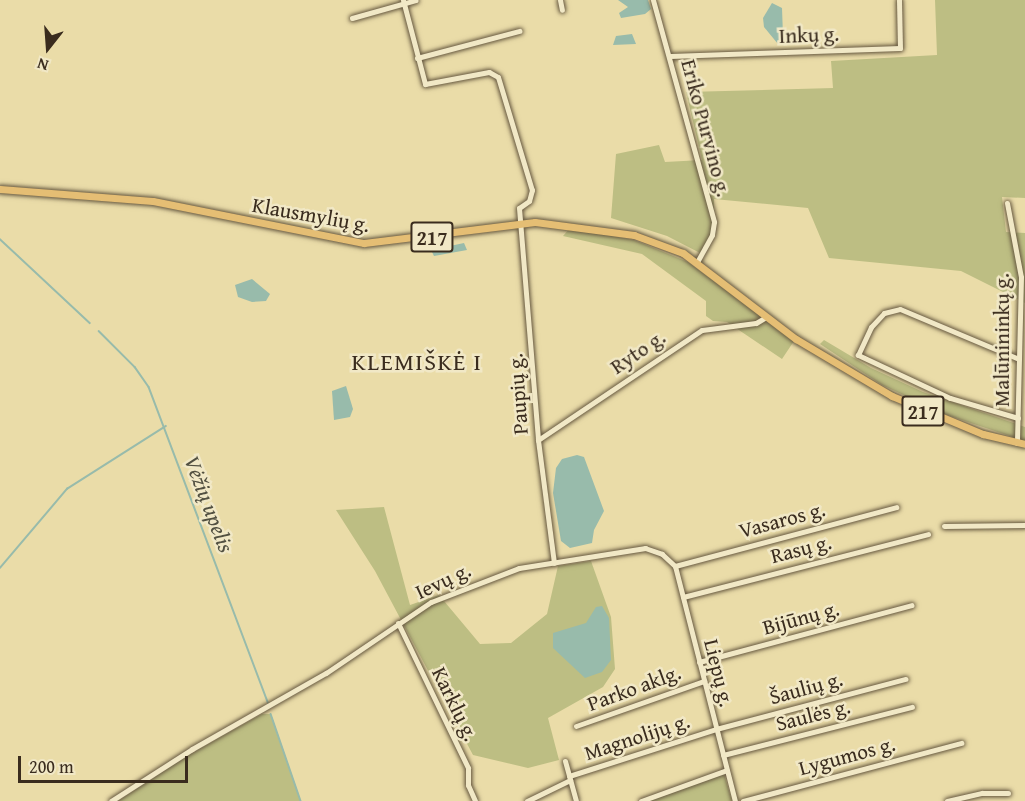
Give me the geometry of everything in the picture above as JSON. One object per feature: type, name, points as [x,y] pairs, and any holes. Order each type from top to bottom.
[{"type":"main road","name":"Klausmylių g.","points":[[0,189],[153,201],[364,243],[521,223],[559,222],[634,235],[669,246],[697,262],[766,316],[828,360],[924,411],[1021,443]]},
{"type":"street","points":[[351,18],[416,0]]},
{"type":"street","points":[[560,0],[562,10]]},
{"type":"street","name":"Eriko Purvino g.","points":[[654,0],[714,222],[712,235],[697,262]]},
{"type":"street","name":"Inkų g.","points":[[670,56],[900,48],[899,0]]},
{"type":"street","points":[[403,2],[423,82],[428,86],[489,72],[498,77],[532,190],[529,201],[519,208],[521,223]]},
{"type":"street","points":[[417,58],[519,31]]},
{"type":"street","name":"Malūnininkų g.","points":[[1007,202],[1022,277],[1018,418],[1021,443]]},
{"type":"street","name":"Paupių g.","points":[[521,223],[538,440],[554,563]]},
{"type":"street","points":[[1018,418],[950,398],[858,355],[871,327],[884,313],[900,309],[1019,358]]},
{"type":"street","name":"Ryto g.","points":[[538,440],[702,330],[756,323],[766,316]]},
{"type":"street","name":"Vasaros g.","points":[[675,566],[896,507]]},
{"type":"street","points":[[944,526],[1025,525]]},
{"type":"street","name":"Rasų g.","points":[[683,597],[928,534]]},
{"type":"street","name":"Ievų g.","points":[[111,801],[192,749],[257,714],[430,602],[492,577],[554,563],[645,548],[666,557],[675,566]]},
{"type":"street","name":"Liepų g.","points":[[675,566],[735,801]]},
{"type":"street","name":"Bijūnų g.","points":[[699,662],[912,605]]},
{"type":"street","name":"Karklų g.","points":[[398,623],[468,768],[468,785],[476,801]]},
{"type":"street","name":"Šaulių g.","points":[[716,729],[905,679]]},
{"type":"street","name":"Parko aklg.","points":[[576,726],[704,681]]},
{"type":"street","name":"Saulės g.","points":[[723,755],[912,707]]},
{"type":"street","name":"Magnolijų g.","points":[[527,801],[569,778],[716,729]]},
{"type":"street","name":"Lygumos g.","points":[[743,801],[961,743]]},
{"type":"street","points":[[565,761],[576,801]]},
{"type":"street","points":[[641,801],[727,770]]},
{"type":"street","points":[[947,801],[1008,793]]},
{"type":"green space","points":[[935,0],[1025,0],[1025,198],[1002,197],[1006,232],[1025,233],[1025,303],[961,271],[829,258],[808,208],[714,199],[714,229],[702,254],[667,236],[611,218],[616,154],[659,145],[665,162],[702,160],[686,92],[833,88],[831,61],[937,55]]},
{"type":"green space","points":[[570,228],[634,240],[688,262],[794,341],[782,359],[727,322],[713,321],[706,316],[706,301],[642,254],[563,236]]},
{"type":"green space","points":[[824,340],[871,368],[923,392],[1025,427],[1025,441],[947,415],[882,385],[820,344]]},
{"type":"green space","points":[[384,507],[410,605],[439,595],[480,644],[511,643],[547,614],[558,566],[591,561],[611,617],[615,669],[603,687],[548,718],[559,760],[528,768],[473,755],[375,571],[336,510]]},
{"type":"green space","points":[[262,714],[271,714],[301,801],[118,801],[187,756]]},
{"type":"green space","points":[[724,774],[732,801],[649,801]]},
{"type":"shaded area","points":[[618,0],[648,0],[651,9],[645,14],[621,18],[619,13],[628,7]]},
{"type":"shaded area","points":[[772,3],[782,8],[783,36],[778,44],[764,27],[763,18]]},
{"type":"shaded area","points":[[632,34],[636,44],[613,45],[616,36]]},
{"type":"shaded area","points":[[464,243],[467,250],[434,256],[431,250]]},
{"type":"shaded area","points":[[252,279],[270,294],[266,301],[252,302],[238,297],[235,285]]},
{"type":"shaded area","points":[[346,386],[353,409],[350,417],[334,420],[332,391]]},
{"type":"shaded area","points":[[577,455],[584,457],[604,511],[594,530],[592,543],[570,548],[561,541],[553,493],[556,468],[562,459]]},
{"type":"shaded area","points":[[602,606],[609,618],[611,660],[602,672],[585,678],[553,648],[553,633],[586,623],[596,607]]},
{"type":"waterway","name":"Vėžių upelis","points":[[0,239],[90,323]]},
{"type":"waterway","name":"Vėžių upelis","points":[[99,331],[135,367],[149,387],[268,702]]},
{"type":"waterway","points":[[0,568],[67,489],[166,426]]},
{"type":"waterway","name":"Vėžių upelis","points":[[271,714],[301,801]]},
{"type":"district","name":"KLEMIŠKĖ I","points":[[417,362]]}]
